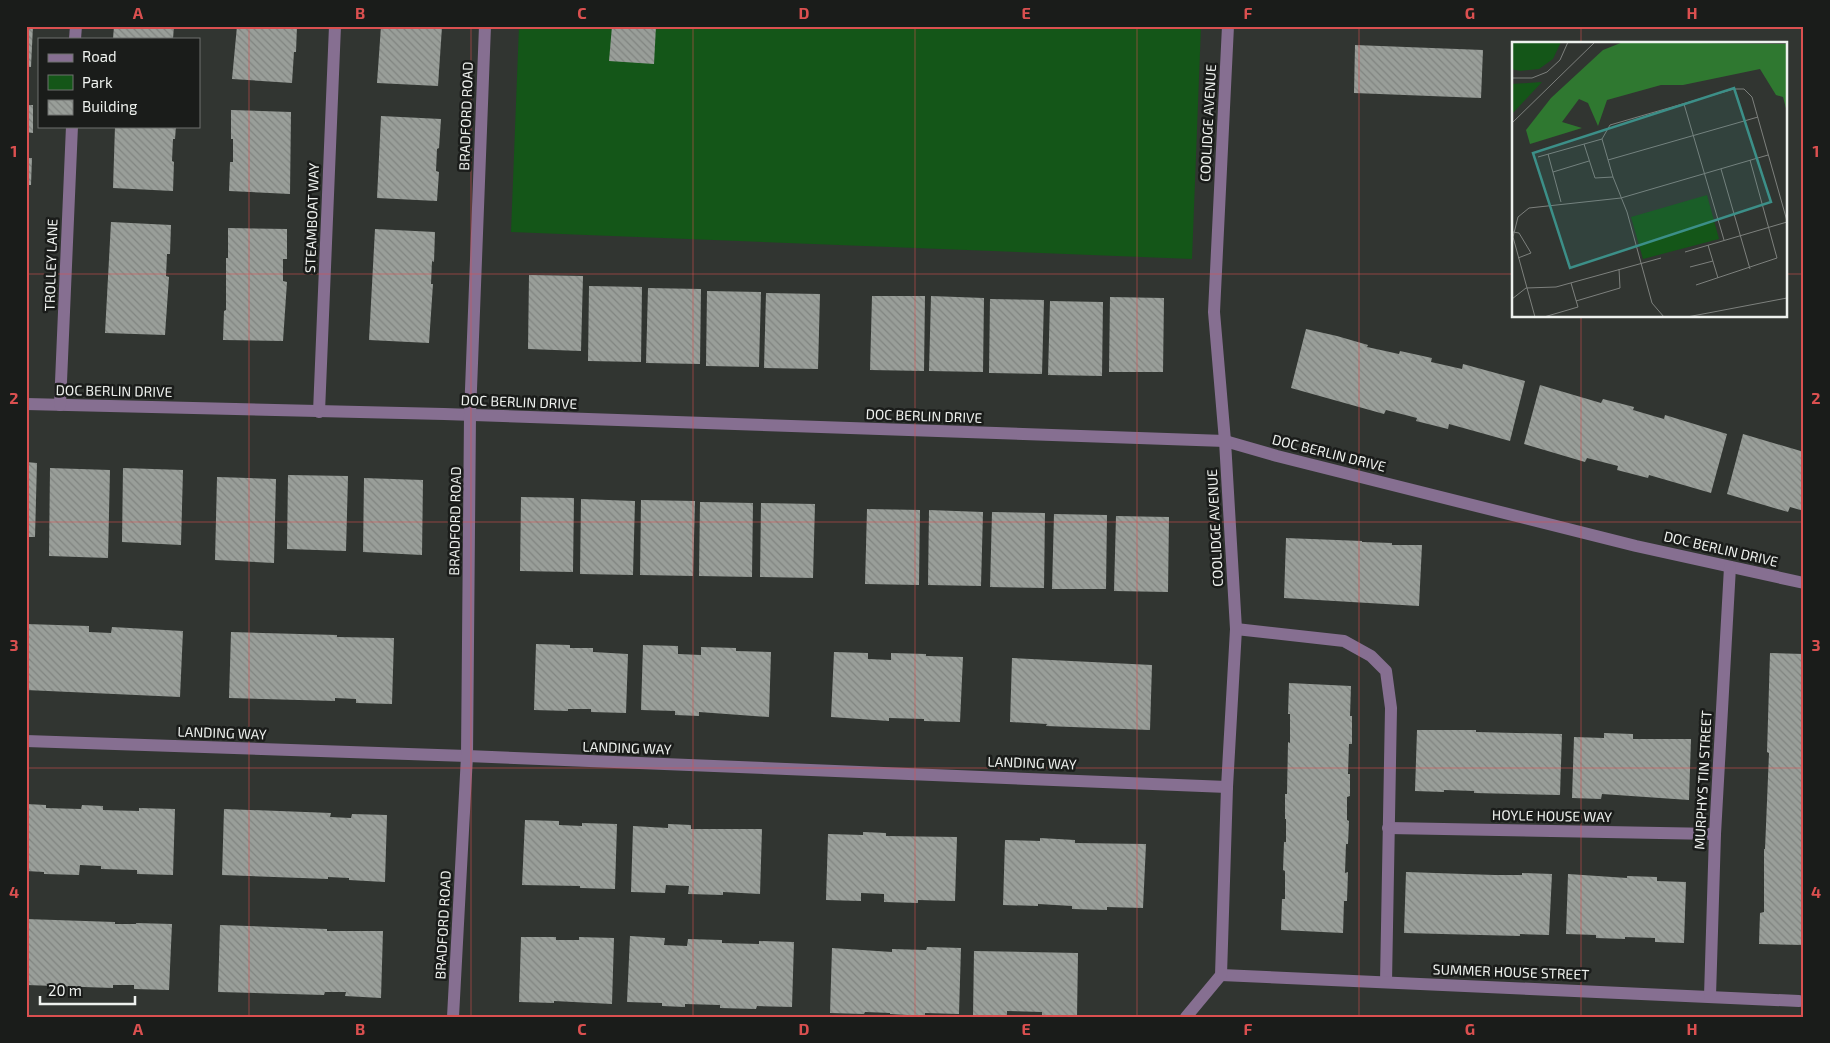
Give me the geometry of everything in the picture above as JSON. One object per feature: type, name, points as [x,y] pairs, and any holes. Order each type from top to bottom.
[{"type":"street","name":"STEAMBOAT WAY","points":[[319,412],[335,26]]},
{"type":"street","name":"BRADFORD ROAD","points":[[453,1017],[467,756],[470,415],[485,26]]},
{"type":"street","name":"COOLIDGE AVENUE","points":[[1221,975],[1227,787],[1236,629],[1226,441],[1214,312],[1228,26]]},
{"type":"street","name":"TROLLEY LANE","points":[[60,405],[72,128]]},
{"type":"street","name":"DOC BERLIN DRIVE","points":[[26,404],[470,415],[1226,441],[1277,456],[1636,546],[1804,583]]},
{"type":"street","name":"MURPHYS TIN STREET","points":[[1710,996],[1715,834],[1730,566]]},
{"type":"street","points":[[1236,629],[1344,641],[1371,656],[1386,671],[1391,708],[1386,982]]},
{"type":"street","name":"LANDING WAY","points":[[26,742],[467,756],[1227,787]]},
{"type":"street","name":"HOYLE HOUSE WAY","points":[[1388,828],[1715,834]]},
{"type":"street","points":[[1186,1017],[1221,975]]},
{"type":"street","name":"SUMMER HOUSE STREET","points":[[1221,975],[1799,1001]]},
{"type":"green space","points":[[519,26],[1201,26],[1192,259],[511,232]]},
{"type":"building","points":[[26,26],[33,26],[31,67],[26,67]]},
{"type":"building","points":[[114,26],[174,26],[173,38],[113,38]]},
{"type":"building","points":[[237,26],[297,26],[292,83],[232,79]]},
{"type":"building","points":[[381,26],[442,27],[438,86],[377,83]]},
{"type":"building","points":[[612,26],[656,26],[654,64],[609,61]]},
{"type":"building","points":[[1355,45],[1483,50],[1481,98],[1354,93]]},
{"type":"building","points":[[26,105],[33,105],[33,133],[26,132]]},
{"type":"building","points":[[231,110],[291,112],[290,194],[229,191],[230,162],[233,162]]},
{"type":"building","points":[[381,116],[441,119],[439,148],[437,149],[436,171],[439,172],[437,201],[377,198]]},
{"type":"building","points":[[115,128],[176,128],[175,139],[173,139],[172,161],[174,162],[173,191],[113,188]]},
{"type":"building","points":[[26,158],[32,158],[31,185],[26,185]]},
{"type":"building","points":[[26,219],[28,219],[28,233],[26,233]]},
{"type":"building","points":[[111,222],[171,225],[170,254],[167,254],[166,276],[169,277],[165,335],[105,333]]},
{"type":"building","points":[[228,228],[287,229],[287,259],[283,259],[283,281],[287,282],[283,341],[223,340],[224,311],[226,310]]},
{"type":"building","points":[[375,229],[435,232],[429,343],[369,340]]},
{"type":"building","points":[[529,275],[583,276],[581,351],[528,349]]},
{"type":"building","points":[[589,286],[642,287],[641,362],[588,361]]},
{"type":"building","points":[[648,288],[701,289],[700,364],[646,363]]},
{"type":"building","points":[[707,291],[761,292],[759,367],[706,366]]},
{"type":"building","points":[[766,293],[820,294],[818,369],[764,368]]},
{"type":"building","points":[[872,296],[925,296],[924,371],[870,370]]},
{"type":"building","points":[[931,296],[984,298],[983,372],[929,371]]},
{"type":"building","points":[[1110,297],[1164,298],[1163,372],[1109,372]]},
{"type":"building","points":[[990,299],[1044,300],[1042,374],[989,373]]},
{"type":"building","points":[[26,301],[29,301],[28,330],[26,330]]},
{"type":"building","points":[[1050,301],[1103,302],[1102,376],[1048,375]]},
{"type":"building","points":[[1306,329],[1368,345],[1367,347],[1399,354],[1400,351],[1432,358],[1431,362],[1462,369],[1463,364],[1525,381],[1510,441],[1449,424],[1448,429],[1416,421],[1417,418],[1386,410],[1384,414],[1291,388]]},
{"type":"building","points":[[1540,385],[1601,403],[1603,399],[1634,407],[1633,410],[1664,419],[1665,415],[1727,434],[1711,493],[1649,475],[1648,478],[1617,470],[1618,466],[1587,458],[1585,462],[1524,444]]},
{"type":"building","points":[[1743,434],[1804,452],[1804,511],[1790,507],[1788,512],[1727,494]]},
{"type":"building","points":[[26,462],[37,463],[35,537],[26,537]]},
{"type":"building","points":[[50,468],[110,470],[108,558],[49,556]]},
{"type":"building","points":[[123,468],[183,470],[181,545],[122,542]]},
{"type":"building","points":[[288,475],[348,476],[346,551],[287,549]]},
{"type":"building","points":[[217,477],[276,479],[274,563],[215,560]]},
{"type":"building","points":[[364,478],[423,480],[422,555],[363,552]]},
{"type":"building","points":[[521,497],[574,498],[573,572],[520,571]]},
{"type":"building","points":[[581,499],[635,501],[633,575],[580,574]]},
{"type":"building","points":[[641,500],[695,501],[693,576],[640,575]]},
{"type":"building","points":[[700,502],[753,503],[752,577],[699,576]]},
{"type":"building","points":[[761,503],[815,504],[813,578],[760,577]]},
{"type":"building","points":[[867,509],[920,510],[919,585],[865,584]]},
{"type":"building","points":[[929,510],[983,512],[981,586],[928,585]]},
{"type":"building","points":[[992,512],[1045,513],[1044,588],[990,587]]},
{"type":"building","points":[[1054,514],[1107,515],[1106,589],[1052,589]]},
{"type":"building","points":[[1116,516],[1169,517],[1168,592],[1114,591]]},
{"type":"building","points":[[1286,538],[1362,541],[1392,543],[1392,545],[1422,545],[1419,606],[1284,598]]},
{"type":"building","points":[[26,624],[89,626],[89,632],[111,633],[112,627],[183,631],[180,697],[26,690]]},
{"type":"building","points":[[231,632],[394,638],[392,704],[356,703],[356,699],[335,698],[335,701],[229,698]]},
{"type":"building","points":[[536,644],[570,645],[570,648],[593,648],[593,652],[628,654],[626,713],[591,712],[591,709],[568,709],[568,711],[534,710]]},
{"type":"building","points":[[643,645],[678,646],[678,654],[701,655],[701,647],[771,652],[769,717],[699,712],[699,716],[675,715],[675,711],[641,710]]},
{"type":"building","points":[[834,652],[868,653],[868,659],[891,660],[891,653],[963,657],[960,722],[889,718],[889,721],[831,717]]},
{"type":"building","points":[[1770,653],[1804,654],[1804,945],[1759,944],[1760,913],[1764,912]]},
{"type":"building","points":[[1012,658],[1152,665],[1150,730],[1046,726],[1047,724],[1010,722]]},
{"type":"building","points":[[1289,683],[1351,686],[1350,716],[1352,716],[1352,744],[1349,744],[1348,774],[1350,774],[1350,796],[1347,797],[1347,820],[1349,821],[1345,873],[1348,872],[1347,901],[1344,901],[1343,933],[1281,930],[1282,899],[1285,899],[1285,871],[1283,870],[1284,842],[1286,842],[1285,794],[1287,794],[1288,742],[1290,743],[1290,714],[1288,714]]},
{"type":"building","points":[[1417,730],[1476,730],[1476,732],[1562,734],[1560,795],[1474,793],[1474,791],[1444,790],[1444,792],[1415,791]]},
{"type":"building","points":[[1604,733],[1633,734],[1633,739],[1691,739],[1689,800],[1602,794],[1601,799],[1572,798],[1574,737],[1604,738]]},
{"type":"building","points":[[26,804],[46,805],[46,808],[81,809],[82,805],[103,806],[103,810],[175,809],[173,875],[137,874],[137,870],[101,869],[101,866],[80,865],[79,875],[44,874],[44,872],[26,871]]},
{"type":"building","points":[[224,809],[331,813],[330,817],[351,818],[352,814],[387,815],[385,882],[328,877],[328,879],[222,875]]},
{"type":"building","points":[[525,820],[559,821],[559,825],[582,826],[582,823],[617,824],[615,889],[522,885]]},
{"type":"building","points":[[668,824],[691,825],[691,829],[762,829],[760,894],[723,892],[723,895],[688,894],[689,886],[666,885],[665,893],[631,892],[633,826],[668,828]]},
{"type":"building","points":[[863,832],[886,833],[886,836],[957,837],[955,901],[918,900],[918,903],[884,902],[884,894],[861,893],[861,901],[826,900],[828,834],[863,835]]},
{"type":"building","points":[[1040,838],[1075,840],[1075,843],[1146,844],[1143,908],[1107,907],[1107,910],[1072,909],[1072,906],[1038,904],[1038,906],[1003,905],[1005,840],[1040,841]]},
{"type":"building","points":[[1406,872],[1495,875],[1522,875],[1522,873],[1552,874],[1549,935],[1404,933]]},
{"type":"building","points":[[1568,874],[1627,878],[1627,876],[1657,877],[1657,881],[1686,882],[1684,943],[1655,942],[1655,938],[1596,938],[1596,935],[1566,934]]},
{"type":"building","points":[[26,919],[115,922],[115,924],[172,924],[169,990],[134,989],[134,985],[113,985],[113,988],[26,985]]},
{"type":"building","points":[[220,925],[327,929],[327,931],[383,931],[381,998],[345,996],[346,992],[325,992],[324,995],[218,992]]},
{"type":"building","points":[[630,936],[665,938],[664,945],[687,946],[688,939],[722,940],[722,943],[759,944],[759,941],[794,942],[792,1007],[720,1008],[720,1005],[685,1004],[685,1007],[662,1006],[662,1003],[627,1002]]},
{"type":"building","points":[[521,937],[556,937],[556,940],[579,940],[579,937],[614,938],[612,1004],[554,1001],[554,1003],[519,1002]]},
{"type":"building","points":[[927,947],[961,948],[959,1014],[925,1013],[925,1016],[865,1012],[864,1014],[830,1013],[832,948],[892,952],[892,949],[926,950]]},
{"type":"building","points":[[974,951],[1078,953],[1077,1017],[1042,1017],[1042,1012],[1007,1011],[1007,1016],[973,1016]]}]
